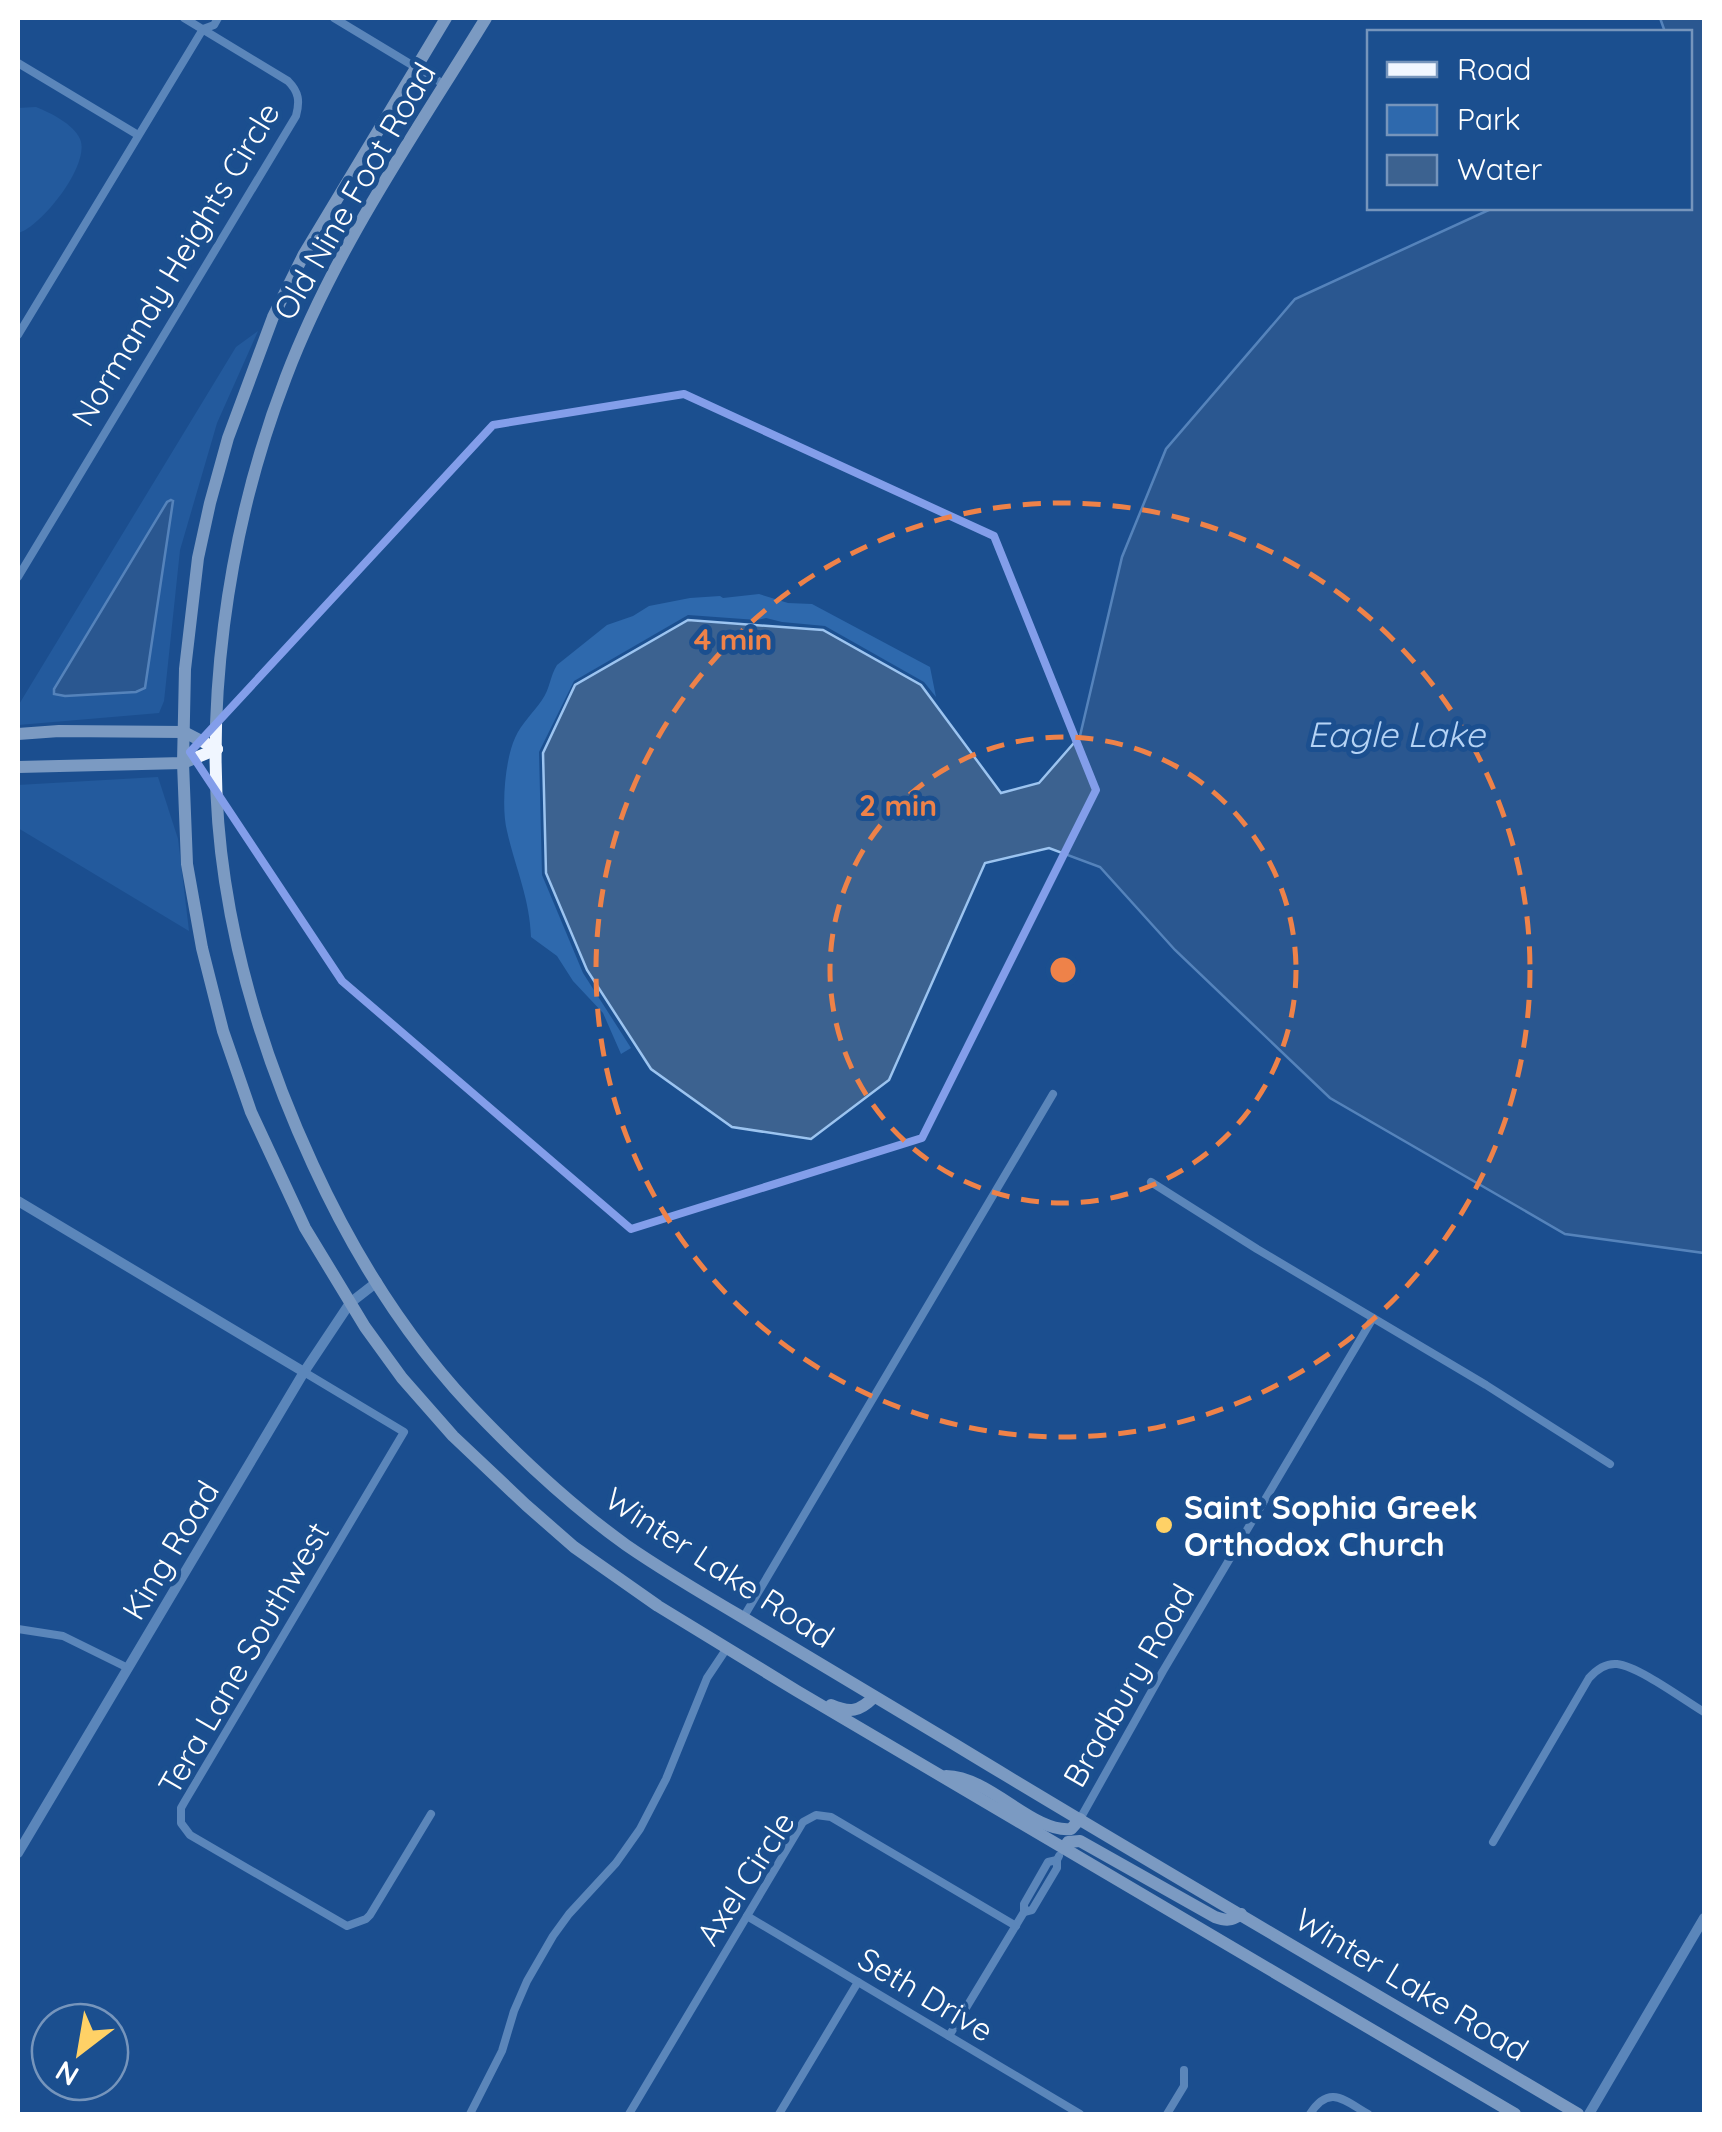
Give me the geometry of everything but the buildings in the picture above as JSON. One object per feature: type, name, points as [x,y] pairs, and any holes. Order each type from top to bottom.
[{"type":"main road","name":"Old Nine Foot Road","points":[[184,732],[185,669],[198,558],[228,438],[273,317],[304,254],[446,18]]},
{"type":"main road","name":"Old Nine Foot Road","points":[[217,749],[222,649],[236,552],[249,490],[275,405],[335,268],[486,18]]},
{"type":"main road","points":[[18,734],[184,732],[217,749]]},
{"type":"main road","name":"Winter Lake Road","points":[[184,732],[192,892],[224,1031],[251,1112],[286,1190],[350,1303],[402,1378],[453,1436],[574,1547],[658,1606],[940,1776],[1060,1854],[1514,2114]]},
{"type":"main road","points":[[18,767],[183,763],[217,749]]},
{"type":"main road","name":"Winter Lake Road","points":[[217,749],[224,878],[236,942],[272,1066],[296,1127],[337,1214],[377,1282],[422,1347],[483,1420],[570,1502],[626,1544],[874,1697],[1578,2114]]},
{"type":"main road","points":[[762,1670],[845,1710],[864,1708],[874,1697]]},
{"type":"main road","points":[[940,1776],[970,1780],[1052,1827],[1071,1829],[1080,1819]]},
{"type":"main road","points":[[1060,1854],[1068,1842],[1080,1841],[1215,1917],[1233,1920],[1241,1914]]},
{"type":"street","name":"Normandy Heights Circle","points":[[18,577],[296,116],[298,96],[288,81],[184,18]]},
{"type":"street","points":[[18,336],[202,29],[201,18]]},
{"type":"street","points":[[202,29],[214,25],[218,18]]},
{"type":"street","points":[[334,18],[445,85]]},
{"type":"street","points":[[18,63],[138,136]]},
{"type":"street","points":[[743,1618],[1053,1094]]},
{"type":"street","points":[[1151,1182],[1610,1464]]},
{"type":"street","points":[[18,1201],[304,1372]]},
{"type":"street","name":"King Road","points":[[18,1853],[304,1372],[350,1303],[377,1282]]},
{"type":"street","name":"Bradbury Road","points":[[1080,1819],[1372,1318]]},
{"type":"street","name":"Tera Lane Southwest","points":[[304,1372],[404,1432],[185,1801],[180,1821],[190,1835],[347,1926],[370,1915],[431,1814]]},
{"type":"street","points":[[18,1630],[62,1636],[128,1668]]},
{"type":"street","points":[[470,2114],[502,2050],[527,1982],[569,1914],[640,1830],[666,1779],[702,1688],[726,1648]]},
{"type":"street","points":[[1493,1842],[1589,1678],[1600,1668],[1616,1664],[1632,1668],[1704,1712]]},
{"type":"street","name":"Axel Circle","points":[[629,2114],[802,1822],[816,1815],[831,1817],[1016,1926]]},
{"type":"street","points":[[949,2036],[1024,1912],[1024,1904],[1048,1862],[1060,1854]]},
{"type":"street","name":"Seth Drive","points":[[747,1916],[1080,2114]]},
{"type":"street","points":[[1590,2114],[1704,1918]]},
{"type":"street","points":[[779,2114],[858,1982]]},
{"type":"street","points":[[1167,2114],[1184,2086],[1184,2070]]},
{"type":"street","points":[[1310,2114],[1317,2102],[1327,2096],[1338,2097],[1368,2114]]},
{"type":"highlighted area","points":[[684,394],[994,536],[1096,790],[922,1138],[631,1229],[342,981],[190,752],[493,425]]},
{"type":"green space","points":[[36,107],[72,129],[80,139],[81,150],[62,193],[39,219],[18,233],[18,108]]},
{"type":"green space","points":[[258,331],[217,423],[180,550],[164,701],[159,713],[18,725],[18,706],[236,347]],"holes":[[[173,501],[145,688],[136,692],[55,694],[54,689],[167,502]]]},
{"type":"green space","points":[[759,594],[788,603],[812,604],[930,667],[936,697],[924,682],[825,626],[766,618],[688,615],[574,681],[539,752],[542,875],[583,973],[631,1048],[621,1054],[603,1013],[573,981],[557,956],[531,937],[525,896],[505,821],[505,784],[512,747],[545,696],[557,665],[607,625],[649,606],[690,598]]},
{"type":"green space","points":[[158,777],[178,839],[189,931],[18,828],[18,785]]},
{"type":"water","name":"Eagle Lake","points":[[1660,18],[1704,18],[1704,1253],[1565,1234],[1330,1098],[1175,950],[1100,867],[1049,848],[985,863],[889,1080],[811,1139],[732,1127],[651,1069],[587,970],[546,873],[543,753],[575,685],[688,620],[823,630],[921,685],[1001,793],[1039,783],[1080,736],[1122,557],[1166,449],[1295,299],[1489,210],[1692,210],[1692,30],[1664,30]]},
{"type":"water","points":[[171,500],[145,688],[136,692],[54,694],[54,689]]},
{"type":"place","name":"Saint Sophia Greek Orthodox Church","points":[[1164,1525]]}]
